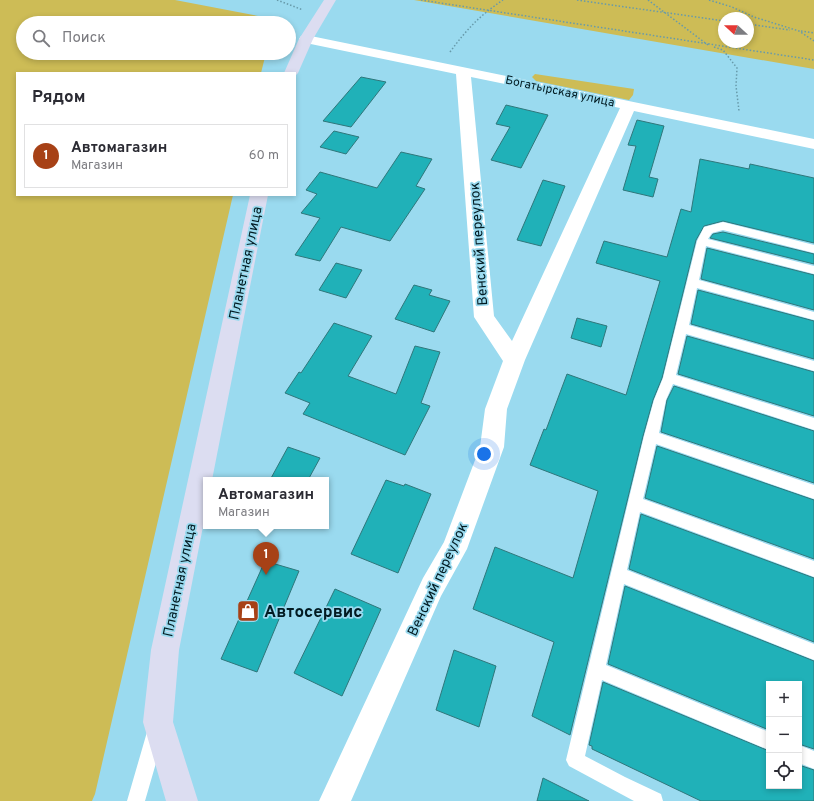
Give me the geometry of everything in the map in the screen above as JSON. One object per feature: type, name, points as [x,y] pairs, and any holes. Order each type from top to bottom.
[{"type":"main road","points":[[292,72],[306,39],[330,0]]},
{"type":"main road","name":"Планетная улица","points":[[182,801],[158,722],[164,650],[259,196]]},
{"type":"street","name":"Богатырская улица","points":[[306,39],[455,64],[629,105],[814,144]]},
{"type":"street","name":"Венский переулок","points":[[335,801],[432,587],[454,549],[492,447],[496,409],[514,360],[484,317],[475,201],[455,64]]},
{"type":"street","points":[[514,360],[629,105]]},
{"type":"lane","points":[[654,801],[575,760],[651,436],[660,400],[669,378],[702,242],[708,230],[724,226],[814,249]]},
{"type":"lane","points":[[702,242],[814,270]]},
{"type":"lane","points":[[692,282],[814,316]]},
{"type":"lane","points":[[682,328],[814,366]]},
{"type":"lane","points":[[669,378],[814,424]]},
{"type":"lane","points":[[651,436],[814,492]]},
{"type":"lane","points":[[635,503],[814,569]]},
{"type":"lane","points":[[618,574],[814,652]]},
{"type":"lane","points":[[596,669],[766,740]]},
{"type":"lane","points":[[136,801],[158,722]]},
{"type":"lane","points":[[802,755],[814,760]]},
{"type":"path","points":[[277,0],[288,3],[320,18]]},
{"type":"path","points":[[421,0],[814,60]]},
{"type":"path","points":[[455,64],[465,31],[487,11],[503,0]]},
{"type":"path","points":[[577,0],[718,19]]},
{"type":"path","points":[[648,0],[708,45],[722,50],[737,68],[736,86],[739,118]]},
{"type":"path","points":[[709,0],[732,7],[754,17],[799,31],[814,41]]},
{"type":"path","points":[[754,25],[814,33]]},
{"type":"shaded area","points":[[0,0],[175,0],[258,16],[16,16],[16,60],[264,60],[261,72],[16,72],[16,196],[233,196],[95,794],[92,801],[0,801]]},
{"type":"shaded area","points":[[414,0],[814,0],[814,69]]},
{"type":"shaded area","points":[[535,74],[634,89],[633,95],[629,100],[536,81],[532,77]]},
{"type":"building","points":[[361,77],[386,82],[351,127],[323,121]]},
{"type":"building","points":[[506,105],[548,115],[521,168],[491,160],[510,127],[496,124]]},
{"type":"building","points":[[637,120],[664,126],[649,177],[658,179],[653,197],[623,190],[636,146],[628,145]]},
{"type":"building","points":[[334,131],[359,137],[346,154],[320,147]]},
{"type":"building","points":[[401,152],[432,159],[416,186],[425,189],[390,241],[341,227],[320,261],[295,255],[320,218],[301,213],[317,194],[306,190],[320,172],[377,188]]},
{"type":"building","points":[[700,159],[749,169],[750,164],[814,178],[814,243],[723,221],[704,226],[696,240],[662,378],[653,400],[643,436],[570,735],[532,716],[554,642],[473,609],[495,547],[573,578],[598,491],[530,465],[544,429],[546,430],[567,374],[626,395],[660,281],[596,263],[604,241],[667,257],[681,209],[691,212]]},
{"type":"building","points":[[543,180],[565,186],[541,246],[517,240]]},
{"type":"building","points":[[723,232],[814,254],[814,264],[710,238],[713,234]]},
{"type":"building","points":[[707,248],[814,275],[814,310],[701,279]]},
{"type":"building","points":[[336,263],[362,270],[346,298],[319,290]]},
{"type":"building","points":[[414,285],[432,290],[429,295],[450,301],[434,332],[395,319]]},
{"type":"building","points":[[698,290],[814,321],[814,359],[691,324]]},
{"type":"building","points":[[577,318],[607,326],[601,347],[571,338]]},
{"type":"building","points":[[334,323],[372,336],[348,376],[396,394],[415,346],[440,352],[421,403],[430,406],[405,455],[303,414],[310,403],[285,393],[299,372],[301,373]]},
{"type":"building","points":[[687,336],[814,372],[814,416],[678,374]]},
{"type":"building","points":[[674,386],[814,431],[814,483],[661,432],[667,400]]},
{"type":"building","points":[[657,446],[814,500],[814,559],[645,498]]},
{"type":"building","points":[[288,447],[320,458],[310,477],[272,477]]},
{"type":"building","points":[[386,480],[404,486],[405,484],[431,494],[398,573],[351,554]]},
{"type":"building","points":[[641,514],[814,578],[814,642],[629,569]]},
{"type":"building","points":[[265,561],[299,571],[257,672],[221,659]]},
{"type":"building","points":[[625,586],[814,661],[814,749],[802,745],[802,681],[766,681],[766,729],[608,664]]},
{"type":"building","points":[[335,589],[381,609],[342,696],[294,673]]},
{"type":"building","points":[[454,650],[496,666],[479,727],[436,710]]},
{"type":"building","points":[[603,682],[766,750],[766,789],[802,789],[802,766],[814,770],[814,801],[701,801],[592,749],[592,746],[589,745]]},
{"type":"building","points":[[543,778],[589,801],[537,801]]},
{"type":"place","name":"Автомагазин","points":[[266,575]]},
{"type":"place","name":"Автосервис","points":[[248,611]]}]
